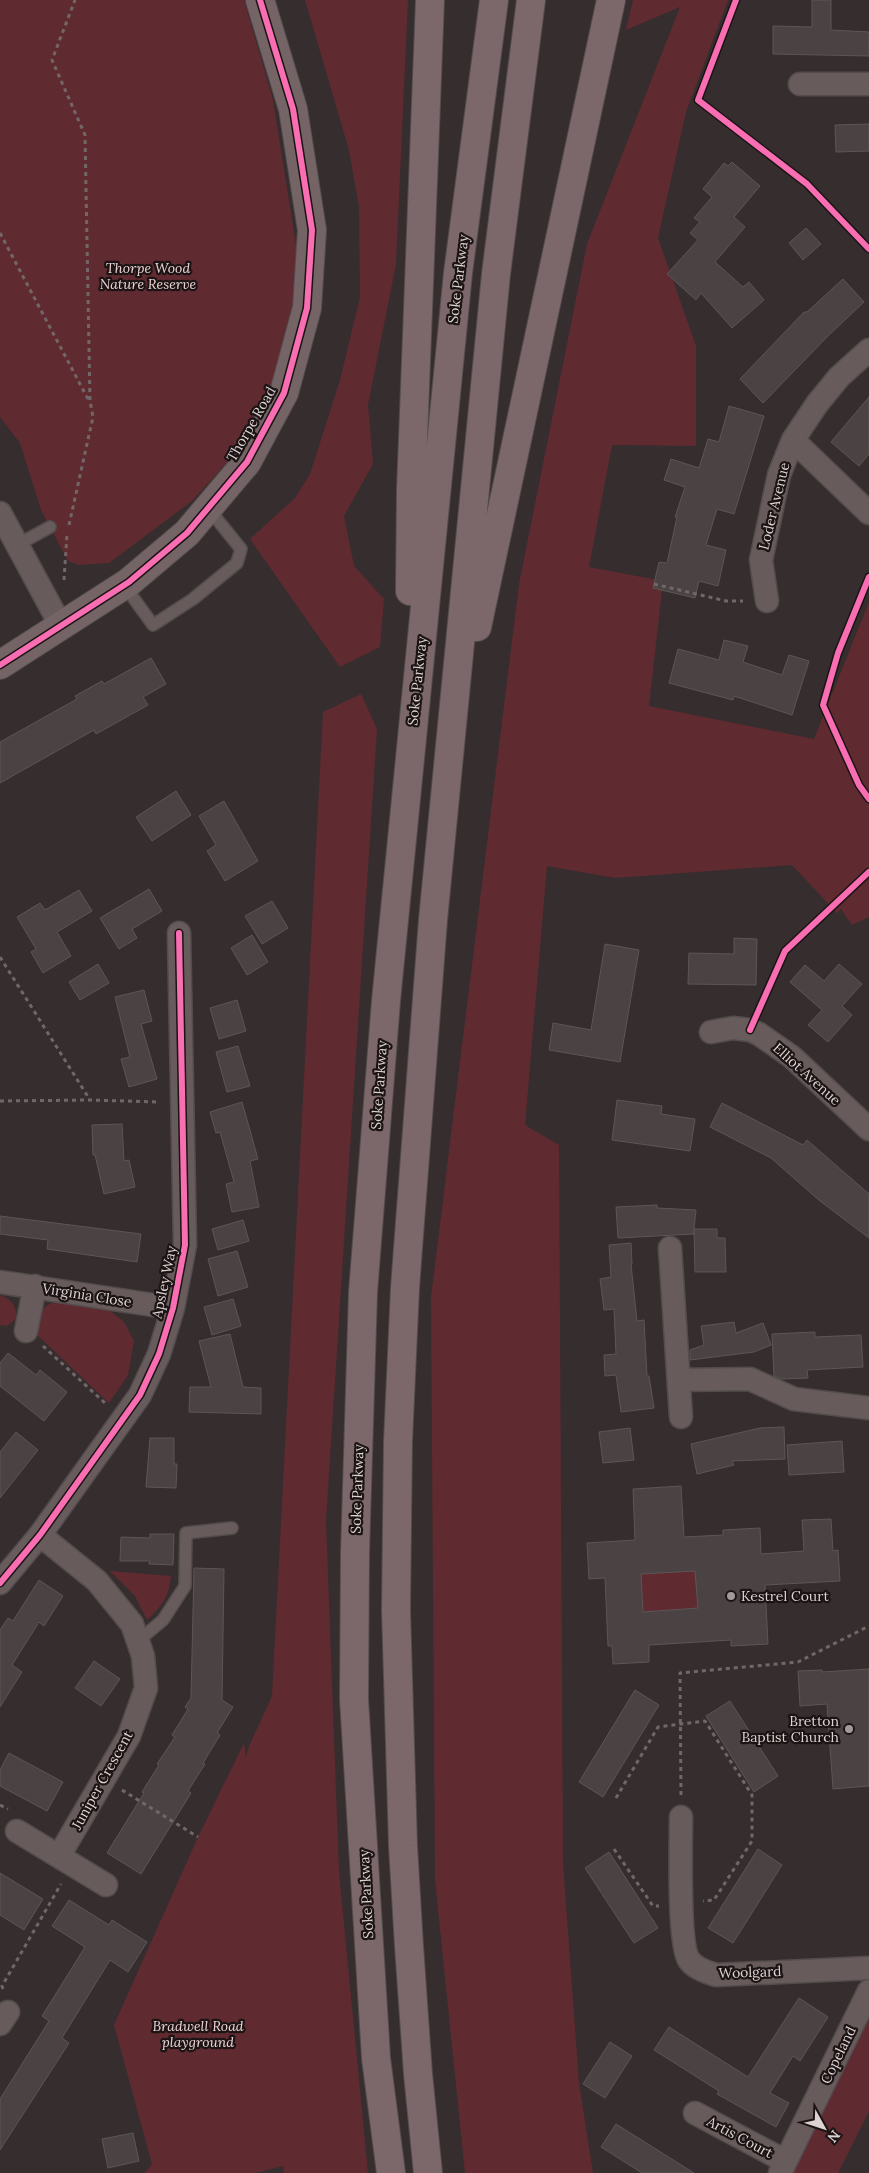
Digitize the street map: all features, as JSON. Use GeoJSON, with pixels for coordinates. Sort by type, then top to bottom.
{"type":"FeatureCollection","features":[{"type":"Feature","properties":{"kind":"highway"},"geometry":{"type":"LineString","coordinates":[[410,755],[411,490],[430,0]]}},
{"type":"Feature","properties":{"kind":"highway","name":"Soke Parkway"},"geometry":{"type":"LineString","coordinates":[[391,2173],[376,2058],[354,1699],[355,1553],[364,1292],[386,1001],[458,273],[494,0]]}},
{"type":"Feature","properties":{"kind":"highway"},"geometry":{"type":"LineString","coordinates":[[428,2173],[417,2064],[403,1846],[396,1610],[398,1440],[405,1288],[433,920],[496,274],[531,0]]}},
{"type":"Feature","properties":{"kind":"highway"},"geometry":{"type":"LineString","coordinates":[[450,753],[611,0]]}},
{"type":"Feature","properties":{"kind":"street","name":"Thorpe Road"},"geometry":{"type":"LineString","coordinates":[[0,665],[124,585],[187,533],[247,462],[284,393],[307,308],[312,230],[293,109],[260,0]]}},
{"type":"Feature","properties":{"kind":"street"},"geometry":{"type":"LineString","coordinates":[[800,84],[869,84]]}},
{"type":"Feature","properties":{"kind":"street","name":"Loder Avenue"},"geometry":{"type":"LineString","coordinates":[[767,601],[761,560],[779,475],[793,440],[817,404],[839,377],[869,350]]}},
{"type":"Feature","properties":{"kind":"street"},"geometry":{"type":"LineString","coordinates":[[793,440],[869,513]]}},
{"type":"Feature","properties":{"kind":"street"},"geometry":{"type":"LineString","coordinates":[[0,513],[61,626]]}},
{"type":"Feature","properties":{"kind":"street","name":"Apsley Way"},"geometry":{"type":"LineString","coordinates":[[0,1583],[40,1535],[124,1420],[140,1395],[159,1354],[173,1308],[185,1245],[179,934]]}},
{"type":"Feature","properties":{"kind":"street","name":"Elliot Avenue"},"geometry":{"type":"LineString","coordinates":[[711,1032],[733,1028],[750,1030],[759,1034],[792,1057],[869,1129]]}},
{"type":"Feature","properties":{"kind":"street"},"geometry":{"type":"LineString","coordinates":[[670,1248],[681,1417]]}},
{"type":"Feature","properties":{"kind":"street","name":"Virginia Close"},"geometry":{"type":"LineString","coordinates":[[0,1282],[173,1308]]}},
{"type":"Feature","properties":{"kind":"street"},"geometry":{"type":"LineString","coordinates":[[26,1331],[35,1286]]}},
{"type":"Feature","properties":{"kind":"street"},"geometry":{"type":"LineString","coordinates":[[679,1380],[750,1379],[794,1399],[869,1408]]}},
{"type":"Feature","properties":{"kind":"street","name":"Juniper Crescent"},"geometry":{"type":"LineString","coordinates":[[40,1535],[97,1581],[132,1624],[143,1656],[146,1688],[129,1736],[105,1779],[66,1860]]}},
{"type":"Feature","properties":{"kind":"street","name":"Woolgard"},"geometry":{"type":"LineString","coordinates":[[681,1817],[682,1938],[688,1959],[699,1970],[716,1974],[869,1968]]}},
{"type":"Feature","properties":{"kind":"street"},"geometry":{"type":"LineString","coordinates":[[17,1831],[106,1885]]}},
{"type":"Feature","properties":{"kind":"street","name":"Copeland"},"geometry":{"type":"LineString","coordinates":[[782,2167],[869,1992]]}},
{"type":"Feature","properties":{"kind":"street","name":"Artis Court"},"geometry":{"type":"LineString","coordinates":[[695,2113],[782,2167]]}},
{"type":"Feature","properties":{"kind":"lane"},"geometry":{"type":"LineString","coordinates":[[124,585],[154,625],[193,599],[237,563],[241,549],[208,508]]}},
{"type":"Feature","properties":{"kind":"lane"},"geometry":{"type":"LineString","coordinates":[[17,545],[50,526]]}},
{"type":"Feature","properties":{"kind":"lane"},"geometry":{"type":"LineString","coordinates":[[138,1641],[163,1620],[185,1586],[186,1533],[232,1528]]}},
{"type":"Feature","properties":{"kind":"path"},"geometry":{"type":"LineString","coordinates":[[61,626],[67,535],[93,418],[90,401],[85,135],[52,60],[75,0]]}},
{"type":"Feature","properties":{"kind":"path"},"geometry":{"type":"LineString","coordinates":[[0,234],[90,401]]}},
{"type":"Feature","properties":{"kind":"path"},"geometry":{"type":"LineString","coordinates":[[654,584],[726,601],[767,601]]}},
{"type":"Feature","properties":{"kind":"path"},"geometry":{"type":"LineString","coordinates":[[0,957],[90,1100]]}},
{"type":"Feature","properties":{"kind":"path"},"geometry":{"type":"LineString","coordinates":[[0,1100],[182,1103]]}},
{"type":"Feature","properties":{"kind":"path"},"geometry":{"type":"LineString","coordinates":[[26,1331],[124,1420]]}},
{"type":"Feature","properties":{"kind":"path"},"geometry":{"type":"LineString","coordinates":[[681,1817],[680,1674],[798,1662],[869,1626]]}},
{"type":"Feature","properties":{"kind":"path"},"geometry":{"type":"LineString","coordinates":[[614,1848],[653,1906],[714,1900],[752,1841],[752,1795],[705,1721],[658,1727],[616,1798]]}},
{"type":"Feature","properties":{"kind":"path"},"geometry":{"type":"LineString","coordinates":[[105,1779],[198,1838]]}},
{"type":"Feature","properties":{"kind":"path"},"geometry":{"type":"LineString","coordinates":[[4,2018],[2,1986],[38,1922],[66,1860]]}},
{"type":"Feature","properties":{"kind":"green space","name":"Thorpe Wood Nature Reserve"},"geometry":{"type":"Polygon","coordinates":[[[0,0],[244,0],[273,100],[297,251],[295,301],[283,359],[256,414],[231,458],[192,501],[109,563],[79,565],[68,561],[41,510],[20,443],[0,417],[0,0]]]}},
{"type":"Feature","properties":{"kind":"green space"},"geometry":{"type":"Polygon","coordinates":[[[305,0],[408,0],[396,264],[368,405],[373,464],[344,516],[354,566],[384,599],[380,647],[340,667],[250,539],[295,498],[310,474],[340,380],[360,297],[359,207],[349,150],[305,0]]]}},
{"type":"Feature","properties":{"kind":"green space"},"geometry":{"type":"Polygon","coordinates":[[[633,0],[728,0],[686,112],[658,238],[696,346],[696,446],[612,445],[589,567],[663,581],[649,706],[814,739],[869,602],[869,917],[852,925],[841,909],[837,913],[792,865],[615,878],[547,866],[525,1125],[559,1145],[563,1863],[579,2083],[593,2173],[465,2173],[435,1880],[431,1297],[519,584],[587,244],[680,7],[626,30],[633,0]]]}},
{"type":"Feature","properties":{"kind":"green space","name":"Bradwell Road playground"},"geometry":{"type":"Polygon","coordinates":[[[361,694],[377,729],[326,1521],[339,1872],[368,2173],[284,2173],[283,2166],[255,2173],[145,2173],[152,2164],[114,2025],[198,1837],[244,1743],[246,1758],[249,1746],[272,1696],[323,712],[361,694]]]}},
{"type":"Feature","properties":{"kind":"green space"},"geometry":{"type":"Polygon","coordinates":[[[0,1295],[11,1301],[16,1310],[16,1319],[7,1326],[0,1325],[0,1295]]]}},
{"type":"Feature","properties":{"kind":"green space"},"geometry":{"type":"Polygon","coordinates":[[[60,1299],[109,1310],[124,1322],[134,1341],[128,1375],[109,1403],[34,1332],[41,1311],[60,1299]]]}},
{"type":"Feature","properties":{"kind":"green space"},"geometry":{"type":"Polygon","coordinates":[[[110,1571],[171,1576],[161,1605],[147,1620],[135,1596],[110,1571]]]}},
{"type":"Feature","properties":{"kind":"green space"},"geometry":{"type":"Polygon","coordinates":[[[695,1571],[698,1608],[643,1612],[641,1574],[695,1571]]]}},
{"type":"Feature","properties":{"kind":"green space"},"geometry":{"type":"Polygon","coordinates":[[[869,2017],[869,2111],[838,2173],[791,2173],[869,2017]]]}},
{"type":"Feature","properties":{"kind":"building"},"geometry":{"type":"Polygon","coordinates":[[[812,0],[831,0],[831,30],[869,32],[869,56],[773,54],[773,26],[812,27],[812,0]]]}},
{"type":"Feature","properties":{"kind":"building"},"geometry":{"type":"Polygon","coordinates":[[[869,124],[869,151],[836,152],[835,125],[869,124]]]}},
{"type":"Feature","properties":{"kind":"building"},"geometry":{"type":"Polygon","coordinates":[[[732,162],[760,186],[734,217],[745,227],[715,262],[743,287],[749,282],[764,300],[732,328],[701,293],[696,300],[667,274],[698,240],[690,233],[700,222],[694,218],[712,197],[703,189],[724,163],[728,166],[732,162]]]}},
{"type":"Feature","properties":{"kind":"building"},"geometry":{"type":"Polygon","coordinates":[[[806,228],[821,244],[803,260],[789,243],[806,228]]]}},
{"type":"Feature","properties":{"kind":"building"},"geometry":{"type":"Polygon","coordinates":[[[843,279],[864,302],[763,403],[740,379],[804,312],[807,312],[843,279]]]}},
{"type":"Feature","properties":{"kind":"building"},"geometry":{"type":"Polygon","coordinates":[[[869,397],[869,454],[859,466],[831,442],[869,397]]]}},
{"type":"Feature","properties":{"kind":"building"},"geometry":{"type":"Polygon","coordinates":[[[729,406],[764,416],[734,514],[717,509],[706,545],[726,550],[718,586],[699,581],[695,598],[653,588],[659,562],[667,563],[677,517],[675,517],[685,487],[664,480],[671,459],[699,468],[708,439],[719,442],[729,406]]]}},
{"type":"Feature","properties":{"kind":"building"},"geometry":{"type":"Polygon","coordinates":[[[724,640],[748,646],[743,662],[782,675],[789,655],[809,661],[792,715],[734,696],[733,700],[669,683],[678,649],[719,660],[724,640]]]}},
{"type":"Feature","properties":{"kind":"building"},"geometry":{"type":"Polygon","coordinates":[[[151,658],[166,684],[143,697],[148,705],[96,734],[94,730],[0,783],[0,742],[77,699],[75,696],[102,681],[104,684],[151,658]]]}},
{"type":"Feature","properties":{"kind":"building"},"geometry":{"type":"Polygon","coordinates":[[[176,791],[191,815],[152,841],[136,817],[176,791]]]}},
{"type":"Feature","properties":{"kind":"building"},"geometry":{"type":"Polygon","coordinates":[[[224,801],[258,861],[225,881],[207,851],[216,845],[199,816],[224,801]]]}},
{"type":"Feature","properties":{"kind":"building"},"geometry":{"type":"Polygon","coordinates":[[[149,889],[162,911],[132,929],[137,938],[119,949],[100,918],[149,889]]]}},
{"type":"Feature","properties":{"kind":"building"},"geometry":{"type":"Polygon","coordinates":[[[79,890],[92,911],[57,932],[71,956],[43,973],[31,952],[36,949],[17,917],[40,903],[45,910],[79,890]]]}},
{"type":"Feature","properties":{"kind":"building"},"geometry":{"type":"Polygon","coordinates":[[[272,901],[288,928],[262,944],[245,916],[272,901]]]}},
{"type":"Feature","properties":{"kind":"building"},"geometry":{"type":"Polygon","coordinates":[[[252,935],[268,962],[247,975],[231,948],[252,935]]]}},
{"type":"Feature","properties":{"kind":"building"},"geometry":{"type":"Polygon","coordinates":[[[734,938],[757,939],[756,985],[688,984],[689,953],[734,954],[734,938]]]}},
{"type":"Feature","properties":{"kind":"building"},"geometry":{"type":"Polygon","coordinates":[[[605,944],[639,950],[620,1062],[549,1050],[553,1023],[591,1030],[605,944]]]}},
{"type":"Feature","properties":{"kind":"building"},"geometry":{"type":"Polygon","coordinates":[[[98,964],[109,983],[80,1000],[69,982],[98,964]]]}},
{"type":"Feature","properties":{"kind":"building"},"geometry":{"type":"Polygon","coordinates":[[[839,964],[862,984],[842,1006],[852,1015],[828,1042],[808,1025],[822,1010],[790,982],[805,965],[824,981],[839,964]]]}},
{"type":"Feature","properties":{"kind":"building"},"geometry":{"type":"Polygon","coordinates":[[[144,990],[152,1021],[141,1024],[157,1079],[129,1087],[121,1059],[130,1057],[115,997],[144,990]]]}},
{"type":"Feature","properties":{"kind":"building"},"geometry":{"type":"Polygon","coordinates":[[[237,1000],[246,1031],[219,1039],[210,1008],[237,1000]]]}},
{"type":"Feature","properties":{"kind":"building"},"geometry":{"type":"Polygon","coordinates":[[[238,1046],[250,1086],[227,1092],[216,1052],[238,1046]]]}},
{"type":"Feature","properties":{"kind":"building"},"geometry":{"type":"Polygon","coordinates":[[[617,1100],[662,1106],[661,1114],[695,1119],[690,1151],[612,1140],[617,1100]]]}},
{"type":"Feature","properties":{"kind":"building"},"geometry":{"type":"Polygon","coordinates":[[[242,1102],[258,1159],[250,1161],[259,1207],[232,1212],[226,1184],[234,1182],[220,1132],[216,1133],[210,1112],[242,1102]]]}},
{"type":"Feature","properties":{"kind":"building"},"geometry":{"type":"Polygon","coordinates":[[[722,1103],[803,1145],[807,1140],[869,1194],[869,1238],[820,1201],[771,1158],[710,1127],[722,1103]]]}},
{"type":"Feature","properties":{"kind":"building"},"geometry":{"type":"Polygon","coordinates":[[[122,1124],[124,1161],[129,1160],[135,1187],[104,1194],[95,1155],[93,1155],[92,1125],[122,1124]]]}},
{"type":"Feature","properties":{"kind":"building"},"geometry":{"type":"Polygon","coordinates":[[[657,1205],[657,1208],[696,1210],[694,1234],[618,1238],[616,1207],[657,1205]]]}},
{"type":"Feature","properties":{"kind":"building"},"geometry":{"type":"Polygon","coordinates":[[[0,1216],[141,1234],[137,1262],[47,1249],[48,1240],[0,1234],[0,1216]]]}},
{"type":"Feature","properties":{"kind":"building"},"geometry":{"type":"Polygon","coordinates":[[[243,1220],[249,1241],[218,1250],[212,1229],[243,1220]]]}},
{"type":"Feature","properties":{"kind":"building"},"geometry":{"type":"Polygon","coordinates":[[[694,1229],[717,1229],[717,1238],[725,1238],[726,1272],[695,1272],[694,1229]]]}},
{"type":"Feature","properties":{"kind":"building"},"geometry":{"type":"Polygon","coordinates":[[[631,1243],[631,1264],[637,1321],[644,1320],[647,1376],[649,1376],[654,1408],[621,1412],[616,1375],[605,1376],[604,1355],[616,1354],[614,1309],[604,1310],[600,1279],[611,1277],[609,1245],[631,1243]]]}},
{"type":"Feature","properties":{"kind":"building"},"geometry":{"type":"Polygon","coordinates":[[[237,1251],[248,1287],[218,1296],[208,1259],[237,1251]]]}},
{"type":"Feature","properties":{"kind":"building"},"geometry":{"type":"Polygon","coordinates":[[[233,1299],[241,1326],[212,1335],[204,1307],[233,1299]]]}},
{"type":"Feature","properties":{"kind":"building"},"geometry":{"type":"Polygon","coordinates":[[[734,1322],[736,1333],[763,1323],[771,1345],[754,1352],[690,1360],[690,1350],[704,1345],[701,1326],[734,1322]]]}},
{"type":"Feature","properties":{"kind":"building"},"geometry":{"type":"Polygon","coordinates":[[[815,1332],[815,1337],[861,1335],[863,1367],[807,1370],[808,1378],[782,1379],[774,1376],[772,1334],[815,1332]]]}},
{"type":"Feature","properties":{"kind":"building"},"geometry":{"type":"Polygon","coordinates":[[[230,1334],[243,1387],[261,1388],[261,1414],[189,1412],[190,1387],[211,1387],[199,1341],[230,1334]]]}},
{"type":"Feature","properties":{"kind":"building"},"geometry":{"type":"Polygon","coordinates":[[[8,1353],[36,1375],[40,1370],[67,1392],[44,1421],[0,1386],[0,1363],[8,1353]]]}},
{"type":"Feature","properties":{"kind":"building"},"geometry":{"type":"Polygon","coordinates":[[[784,1427],[785,1459],[732,1461],[734,1465],[697,1474],[691,1444],[760,1428],[784,1427]]]}},
{"type":"Feature","properties":{"kind":"building"},"geometry":{"type":"Polygon","coordinates":[[[630,1428],[634,1460],[603,1463],[599,1432],[630,1428]]]}},
{"type":"Feature","properties":{"kind":"building"},"geometry":{"type":"Polygon","coordinates":[[[16,1432],[38,1450],[0,1498],[0,1452],[16,1432]]]}},
{"type":"Feature","properties":{"kind":"building"},"geometry":{"type":"Polygon","coordinates":[[[150,1438],[174,1438],[174,1464],[177,1464],[176,1488],[146,1487],[150,1438]]]}},
{"type":"Feature","properties":{"kind":"building"},"geometry":{"type":"Polygon","coordinates":[[[842,1441],[844,1472],[789,1475],[787,1445],[842,1441]]]}},
{"type":"Feature","properties":{"kind":"building","name":"Kestrel Court"},"geometry":{"type":"Polygon","coordinates":[[[681,1486],[684,1537],[723,1535],[723,1530],[760,1528],[761,1554],[804,1551],[802,1520],[831,1519],[833,1551],[838,1550],[840,1581],[765,1585],[768,1644],[731,1646],[731,1640],[649,1645],[649,1662],[613,1664],[612,1646],[608,1646],[605,1578],[589,1579],[587,1543],[635,1540],[633,1489],[681,1486]],[[695,1571],[641,1574],[643,1612],[698,1608],[695,1571]]]}},
{"type":"Feature","properties":{"kind":"building"},"geometry":{"type":"Polygon","coordinates":[[[150,1534],[174,1534],[173,1565],[149,1564],[150,1561],[120,1561],[121,1537],[150,1538],[150,1534]]]}},
{"type":"Feature","properties":{"kind":"building"},"geometry":{"type":"Polygon","coordinates":[[[194,1568],[224,1569],[222,1700],[233,1707],[217,1733],[220,1735],[203,1763],[205,1764],[188,1791],[191,1793],[141,1874],[107,1853],[144,1793],[142,1792],[159,1765],[157,1764],[175,1737],[172,1735],[188,1709],[185,1707],[191,1698],[194,1568]]]}},
{"type":"Feature","properties":{"kind":"building"},"geometry":{"type":"Polygon","coordinates":[[[39,1580],[63,1596],[44,1626],[39,1622],[12,1665],[22,1672],[0,1707],[0,1630],[8,1618],[13,1621],[39,1580]]]}},
{"type":"Feature","properties":{"kind":"building"},"geometry":{"type":"Polygon","coordinates":[[[94,1661],[120,1679],[101,1706],[75,1688],[94,1661]]]}},
{"type":"Feature","properties":{"kind":"building","name":"Bretton Baptist Church"},"geometry":{"type":"Polygon","coordinates":[[[869,1669],[869,1786],[833,1789],[827,1704],[800,1706],[798,1671],[822,1670],[822,1672],[869,1669]]]}},
{"type":"Feature","properties":{"kind":"building"},"geometry":{"type":"Polygon","coordinates":[[[635,1690],[659,1705],[603,1797],[579,1782],[635,1690]]]}},
{"type":"Feature","properties":{"kind":"building"},"geometry":{"type":"Polygon","coordinates":[[[730,1701],[778,1776],[754,1792],[706,1716],[730,1701]]]}},
{"type":"Feature","properties":{"kind":"building"},"geometry":{"type":"Polygon","coordinates":[[[9,1753],[63,1782],[47,1811],[0,1786],[0,1770],[9,1753]]]}},
{"type":"Feature","properties":{"kind":"building"},"geometry":{"type":"Polygon","coordinates":[[[758,1849],[782,1865],[733,1943],[708,1928],[758,1849]]]}},
{"type":"Feature","properties":{"kind":"building"},"geometry":{"type":"Polygon","coordinates":[[[609,1852],[658,1928],[634,1943],[585,1868],[609,1852]]]}},
{"type":"Feature","properties":{"kind":"building"},"geometry":{"type":"Polygon","coordinates":[[[0,1873],[43,1899],[24,1930],[0,1915],[0,1873]]]}},
{"type":"Feature","properties":{"kind":"building"},"geometry":{"type":"Polygon","coordinates":[[[69,1900],[109,1925],[112,1920],[147,1942],[128,1972],[110,1960],[62,2038],[69,2043],[0,2150],[0,2099],[49,2021],[42,2016],[85,1947],[52,1926],[69,1900]]]}},
{"type":"Feature","properties":{"kind":"building"},"geometry":{"type":"Polygon","coordinates":[[[799,1998],[828,2017],[800,2061],[793,2056],[770,2093],[789,2103],[776,2127],[717,2094],[719,2091],[654,2050],[669,2027],[748,2077],[799,1998]]]}},
{"type":"Feature","properties":{"kind":"building"},"geometry":{"type":"Polygon","coordinates":[[[610,2042],[632,2056],[605,2098],[583,2084],[610,2042]]]}},
{"type":"Feature","properties":{"kind":"building"},"geometry":{"type":"Polygon","coordinates":[[[616,2124],[694,2173],[642,2173],[601,2147],[616,2124]]]}},
{"type":"Feature","properties":{"kind":"building"},"geometry":{"type":"Polygon","coordinates":[[[133,2133],[139,2161],[108,2168],[102,2139],[133,2133]]]}},
{"type":"Feature","properties":{"kind":"cycle path"},"geometry":{"type":"LineString","coordinates":[[0,665],[129,582],[187,533],[247,462],[284,393],[307,308],[312,230],[293,109],[260,0]]}},
{"type":"Feature","properties":{"kind":"cycle path"},"geometry":{"type":"LineString","coordinates":[[736,0],[698,100],[807,184],[869,249]]}},
{"type":"Feature","properties":{"kind":"cycle path"},"geometry":{"type":"LineString","coordinates":[[869,577],[838,653],[823,705],[859,785],[869,799]]}},
{"type":"Feature","properties":{"kind":"cycle path"},"geometry":{"type":"LineString","coordinates":[[750,1030],[785,951],[869,872]]}},
{"type":"Feature","properties":{"kind":"cycle path"},"geometry":{"type":"LineString","coordinates":[[0,1583],[40,1535],[140,1395],[159,1354],[173,1308],[185,1245],[179,933]]}},
{"type":"Feature","properties":{"kind":"place","name":"Kestrel Court"},"geometry":{"type":"Point","coordinates":[731,1596]}},
{"type":"Feature","properties":{"kind":"place","name":"Bretton Baptist Church"},"geometry":{"type":"Point","coordinates":[849,1729]}}]}
